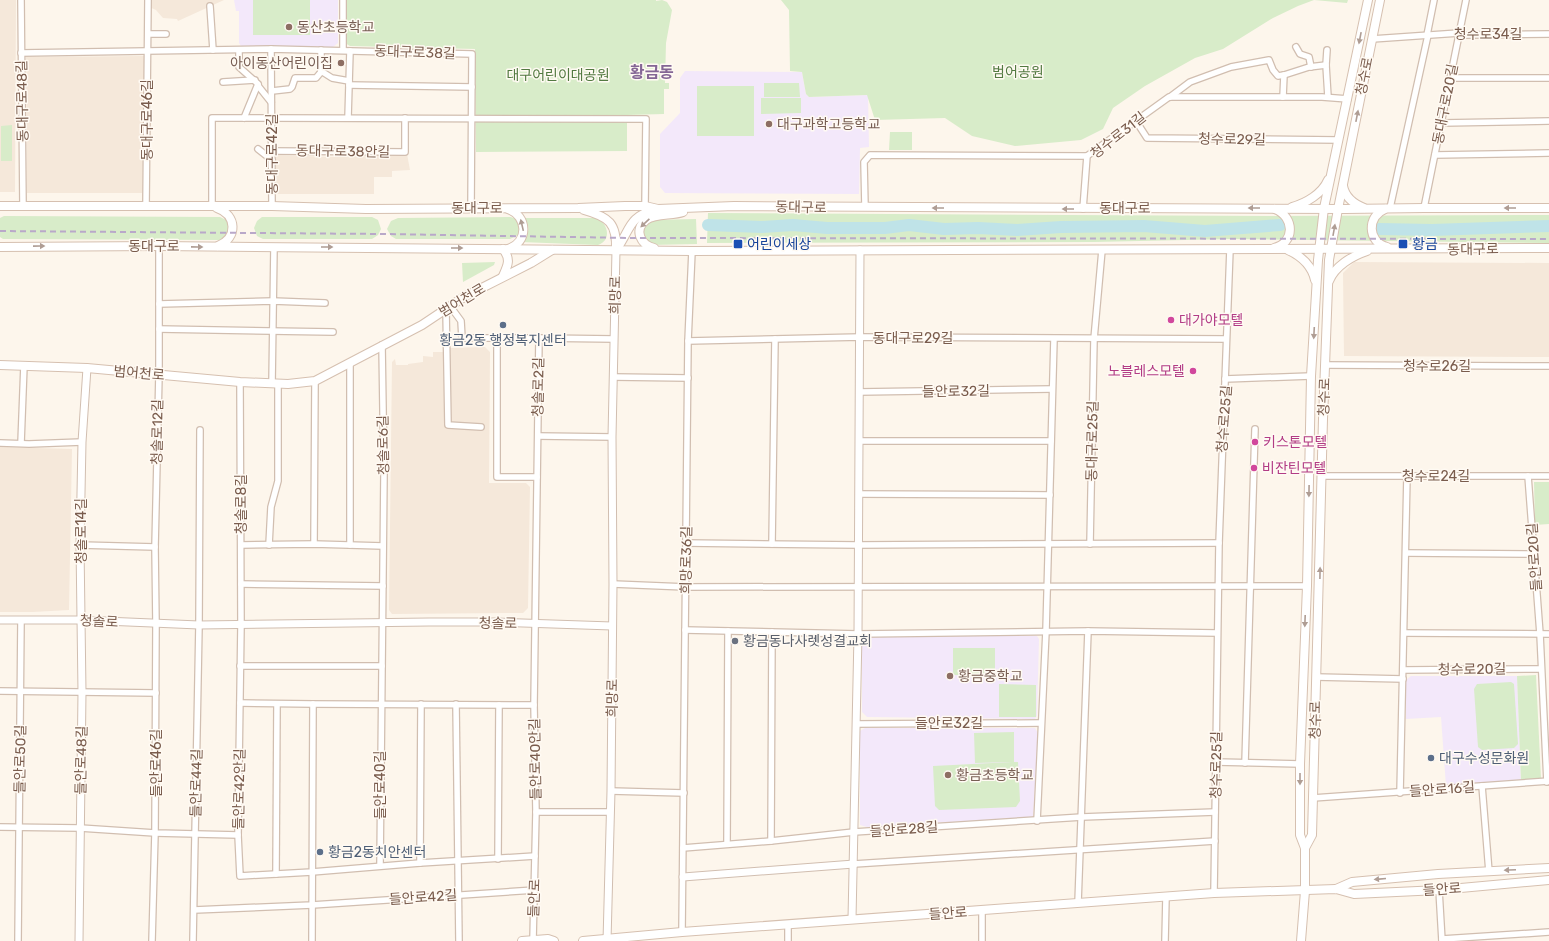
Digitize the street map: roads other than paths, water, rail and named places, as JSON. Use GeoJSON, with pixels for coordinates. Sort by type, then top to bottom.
{"type":"FeatureCollection","features":[{"type":"Feature","properties":{"kind":"main road","name":"청수로"},"geometry":{"type":"LineString","coordinates":[[1301,941],[1305,891],[1305,848],[1300,835],[1300,764],[1307,586],[1311,376],[1316,285],[1324,208],[1368,0]]}},
{"type":"Feature","properties":{"kind":"main road","name":"청수로"},"geometry":{"type":"LineString","coordinates":[[1305,848],[1312,836],[1325,365],[1331,248],[1380,0]]}},
{"type":"Feature","properties":{"kind":"main road"},"geometry":{"type":"LineString","coordinates":[[1289,208],[1302,203],[1326,186],[1332,172]]}},
{"type":"Feature","properties":{"kind":"main road"},"geometry":{"type":"LineString","coordinates":[[1343,186],[1344,190],[1352,201],[1367,209]]}},
{"type":"Feature","properties":{"kind":"main road","name":"동대구로"},"geometry":{"type":"LineString","coordinates":[[0,206],[272,206],[366,209],[578,208],[645,206],[657,209],[865,207],[1084,209],[1549,208]]}},
{"type":"Feature","properties":{"kind":"main road"},"geometry":{"type":"LineString","coordinates":[[0,211],[21,206]]}},
{"type":"Feature","properties":{"kind":"main road"},"geometry":{"type":"LineString","coordinates":[[212,206],[227,214],[233,227],[227,241],[213,247]]}},
{"type":"Feature","properties":{"kind":"main road"},"geometry":{"type":"LineString","coordinates":[[498,208],[509,209],[514,212],[522,219],[524,230],[521,240],[517,244],[505,249],[509,260],[503,276]]}},
{"type":"Feature","properties":{"kind":"main road"},"geometry":{"type":"LineString","coordinates":[[578,208],[603,216],[608,220],[614,228],[616,250]]}},
{"type":"Feature","properties":{"kind":"main road"},"geometry":{"type":"LineString","coordinates":[[668,251],[649,247],[645,244],[640,236],[642,224],[645,220],[651,218],[680,213],[695,208]]}},
{"type":"Feature","properties":{"kind":"main road"},"geometry":{"type":"LineString","coordinates":[[1267,248],[1278,247],[1283,244],[1289,235],[1290,230],[1288,219],[1284,214],[1280,211],[1269,208]]}},
{"type":"Feature","properties":{"kind":"main road"},"geometry":{"type":"LineString","coordinates":[[1390,208],[1378,213],[1371,225],[1374,238],[1379,244],[1391,248]]}},
{"type":"Feature","properties":{"kind":"main road"},"geometry":{"type":"LineString","coordinates":[[616,250],[622,243],[631,224],[642,214],[657,209]]}},
{"type":"Feature","properties":{"kind":"main road","name":"동대구로"},"geometry":{"type":"LineString","coordinates":[[0,246],[668,251],[1267,248],[1287,250],[1391,248],[1409,250],[1549,248]]}},
{"type":"Feature","properties":{"kind":"main road","name":"범어천로"},"geometry":{"type":"LineString","coordinates":[[0,365],[87,368],[275,384],[315,381],[422,325],[503,276],[553,249]]}},
{"type":"Feature","properties":{"kind":"main road"},"geometry":{"type":"LineString","coordinates":[[1329,282],[1331,277],[1349,259],[1375,249]]}},
{"type":"Feature","properties":{"kind":"main road"},"geometry":{"type":"LineString","coordinates":[[1287,250],[1302,259],[1310,268],[1314,274],[1316,285]]}},
{"type":"Feature","properties":{"kind":"main road","name":"들안로"},"geometry":{"type":"LineString","coordinates":[[1336,889],[1352,882],[1549,868]]}},
{"type":"Feature","properties":{"kind":"main road","name":"들안로"},"geometry":{"type":"LineString","coordinates":[[583,941],[852,919],[1214,893],[1336,889],[1354,894],[1439,890],[1549,880]]}},
{"type":"Feature","properties":{"kind":"main road"},"geometry":{"type":"LineString","coordinates":[[522,941],[548,939],[554,941]]}},
{"type":"Feature","properties":{"kind":"street"},"geometry":{"type":"LineString","coordinates":[[21,0],[21,53]]}},
{"type":"Feature","properties":{"kind":"street","name":"동대구로46길"},"geometry":{"type":"LineString","coordinates":[[146,206],[149,51],[148,0]]}},
{"type":"Feature","properties":{"kind":"street"},"geometry":{"type":"LineString","coordinates":[[342,0],[343,50]]}},
{"type":"Feature","properties":{"kind":"street"},"geometry":{"type":"LineString","coordinates":[[1390,208],[1428,35],[1434,0]]}},
{"type":"Feature","properties":{"kind":"street","name":"동대구로20길"},"geometry":{"type":"LineString","coordinates":[[1424,208],[1466,0]]}},
{"type":"Feature","properties":{"kind":"street"},"geometry":{"type":"LineString","coordinates":[[210,6],[213,50]]}},
{"type":"Feature","properties":{"kind":"street","name":"청수로34길"},"geometry":{"type":"LineString","coordinates":[[1372,39],[1459,33],[1466,35],[1549,34]]}},
{"type":"Feature","properties":{"kind":"street"},"geometry":{"type":"LineString","coordinates":[[148,34],[166,34]]}},
{"type":"Feature","properties":{"kind":"street"},"geometry":{"type":"LineString","coordinates":[[1296,47],[1300,54],[1309,57],[1311,67]]}},
{"type":"Feature","properties":{"kind":"street","name":"동대구로38길"},"geometry":{"type":"LineString","coordinates":[[149,51],[271,49],[472,54],[471,208]]}},
{"type":"Feature","properties":{"kind":"street","name":"동대구로42길"},"geometry":{"type":"LineString","coordinates":[[271,49],[272,206]]}},
{"type":"Feature","properties":{"kind":"street","name":"동대구로42길"},"geometry":{"type":"LineString","coordinates":[[239,50],[239,67],[256,82],[272,102]]}},
{"type":"Feature","properties":{"kind":"street"},"geometry":{"type":"LineString","coordinates":[[272,91],[290,89],[295,78],[316,78],[321,71],[322,50]]}},
{"type":"Feature","properties":{"kind":"street"},"geometry":{"type":"LineString","coordinates":[[348,118],[350,50]]}},
{"type":"Feature","properties":{"kind":"street"},"geometry":{"type":"LineString","coordinates":[[1327,50],[1326,65],[1328,97]]}},
{"type":"Feature","properties":{"kind":"street","name":"동대구로48길"},"geometry":{"type":"LineString","coordinates":[[21,206],[21,53],[149,51]]}},
{"type":"Feature","properties":{"kind":"street","name":"청수로31길"},"geometry":{"type":"LineString","coordinates":[[1084,209],[1087,156],[1190,82],[1231,67],[1269,60],[1273,70],[1278,76],[1284,75]]}},
{"type":"Feature","properties":{"kind":"street"},"geometry":{"type":"LineString","coordinates":[[1283,97],[1284,75],[1311,67],[1326,65]]}},
{"type":"Feature","properties":{"kind":"street"},"geometry":{"type":"LineString","coordinates":[[321,71],[332,78],[349,83],[472,87]]}},
{"type":"Feature","properties":{"kind":"street"},"geometry":{"type":"LineString","coordinates":[[1450,78],[1549,78]]}},
{"type":"Feature","properties":{"kind":"street"},"geometry":{"type":"LineString","coordinates":[[223,82],[256,82],[244,118]]}},
{"type":"Feature","properties":{"kind":"street"},"geometry":{"type":"LineString","coordinates":[[1169,97],[1328,97],[1348,99]]}},
{"type":"Feature","properties":{"kind":"street"},"geometry":{"type":"LineString","coordinates":[[212,206],[212,118],[646,119],[645,206]]}},
{"type":"Feature","properties":{"kind":"street","name":"동대구로38안길"},"geometry":{"type":"LineString","coordinates":[[272,150],[405,152],[405,118]]}},
{"type":"Feature","properties":{"kind":"street","name":"청수로29길"},"geometry":{"type":"LineString","coordinates":[[1136,121],[1147,138],[1338,140]]}},
{"type":"Feature","properties":{"kind":"street"},"geometry":{"type":"LineString","coordinates":[[1442,123],[1549,121]]}},
{"type":"Feature","properties":{"kind":"street"},"geometry":{"type":"LineString","coordinates":[[258,150],[272,160]]}},
{"type":"Feature","properties":{"kind":"street"},"geometry":{"type":"LineString","coordinates":[[1435,155],[1549,154]]}},
{"type":"Feature","properties":{"kind":"street"},"geometry":{"type":"LineString","coordinates":[[865,207],[864,162],[870,155],[1087,156]]}},
{"type":"Feature","properties":{"kind":"street","name":"청솔로12길"},"geometry":{"type":"LineString","coordinates":[[156,624],[154,547],[159,374],[159,246]]}},
{"type":"Feature","properties":{"kind":"street"},"geometry":{"type":"LineString","coordinates":[[269,545],[271,507],[278,481],[273,330],[274,247]]}},
{"type":"Feature","properties":{"kind":"street"},"geometry":{"type":"LineString","coordinates":[[1225,379],[1230,249]]}},
{"type":"Feature","properties":{"kind":"street","name":"희망로"},"geometry":{"type":"LineString","coordinates":[[607,940],[611,791],[613,584],[612,437],[616,250]]}},
{"type":"Feature","properties":{"kind":"street","name":"동대구로29길"},"geometry":{"type":"LineString","coordinates":[[860,250],[860,338],[1094,339]]}},
{"type":"Feature","properties":{"kind":"street","name":"동대구로25길"},"geometry":{"type":"LineString","coordinates":[[1090,544],[1094,339],[1102,250]]}},
{"type":"Feature","properties":{"kind":"street"},"geometry":{"type":"LineString","coordinates":[[692,251],[688,341],[860,338],[858,634],[852,919]]}},
{"type":"Feature","properties":{"kind":"street"},"geometry":{"type":"LineString","coordinates":[[159,304],[273,300],[325,303]]}},
{"type":"Feature","properties":{"kind":"street"},"geometry":{"type":"LineString","coordinates":[[448,308],[448,425],[481,426]]}},
{"type":"Feature","properties":{"kind":"street","name":"청솔로2길"},"geometry":{"type":"LineString","coordinates":[[448,308],[461,321],[462,338],[539,338],[535,624]]}},
{"type":"Feature","properties":{"kind":"street"},"geometry":{"type":"LineString","coordinates":[[159,329],[333,332]]}},
{"type":"Feature","properties":{"kind":"street"},"geometry":{"type":"LineString","coordinates":[[497,338],[497,477],[537,477]]}},
{"type":"Feature","properties":{"kind":"street"},"geometry":{"type":"LineString","coordinates":[[539,338],[614,339]]}},
{"type":"Feature","properties":{"kind":"street"},"geometry":{"type":"LineString","coordinates":[[1037,821],[1046,631],[1054,338]]}},
{"type":"Feature","properties":{"kind":"street"},"geometry":{"type":"LineString","coordinates":[[1094,339],[1226,339]]}},
{"type":"Feature","properties":{"kind":"street"},"geometry":{"type":"LineString","coordinates":[[772,544],[775,340]]}},
{"type":"Feature","properties":{"kind":"street","name":"희망로36길"},"geometry":{"type":"LineString","coordinates":[[684,793],[688,341]]}},
{"type":"Feature","properties":{"kind":"street","name":"청솔로6길"},"geometry":{"type":"LineString","coordinates":[[382,345],[384,474],[383,622]]}},
{"type":"Feature","properties":{"kind":"street"},"geometry":{"type":"LineString","coordinates":[[350,363],[350,545]]}},
{"type":"Feature","properties":{"kind":"street"},"geometry":{"type":"LineString","coordinates":[[21,444],[24,365]]}},
{"type":"Feature","properties":{"kind":"street","name":"청수로26길"},"geometry":{"type":"LineString","coordinates":[[1325,365],[1549,366]]}},
{"type":"Feature","properties":{"kind":"street","name":"청솔로14길"},"geometry":{"type":"LineString","coordinates":[[81,620],[80,545],[82,442],[87,368]]}},
{"type":"Feature","properties":{"kind":"street","name":"청수로25길"},"geometry":{"type":"LineString","coordinates":[[1082,817],[1215,812],[1218,586],[1225,379],[1311,376]]}},
{"type":"Feature","properties":{"kind":"street"},"geometry":{"type":"LineString","coordinates":[[614,378],[688,378]]}},
{"type":"Feature","properties":{"kind":"street"},"geometry":{"type":"LineString","coordinates":[[314,544],[315,381]]}},
{"type":"Feature","properties":{"kind":"street","name":"청솔로8길"},"geometry":{"type":"LineString","coordinates":[[240,382],[241,625]]}},
{"type":"Feature","properties":{"kind":"street","name":"들안로32길"},"geometry":{"type":"LineString","coordinates":[[859,392],[1052,389]]}},
{"type":"Feature","properties":{"kind":"street"},"geometry":{"type":"LineString","coordinates":[[1245,763],[1255,429]]}},
{"type":"Feature","properties":{"kind":"street"},"geometry":{"type":"LineString","coordinates":[[199,625],[200,430]]}},
{"type":"Feature","properties":{"kind":"street"},"geometry":{"type":"LineString","coordinates":[[538,436],[612,437]]}},
{"type":"Feature","properties":{"kind":"street"},"geometry":{"type":"LineString","coordinates":[[859,441],[1051,441]]}},
{"type":"Feature","properties":{"kind":"street"},"geometry":{"type":"LineString","coordinates":[[0,443],[21,444],[82,442]]}},
{"type":"Feature","properties":{"kind":"street","name":"청수로24길"},"geometry":{"type":"LineString","coordinates":[[1322,476],[1549,476]]}},
{"type":"Feature","properties":{"kind":"street"},"geometry":{"type":"LineString","coordinates":[[1316,677],[1403,679],[1407,476]]}},
{"type":"Feature","properties":{"kind":"street","name":"들안로20길"},"geometry":{"type":"LineString","coordinates":[[1528,476],[1540,634],[1548,781]]}},
{"type":"Feature","properties":{"kind":"street"},"geometry":{"type":"LineString","coordinates":[[859,494],[1050,495]]}},
{"type":"Feature","properties":{"kind":"street"},"geometry":{"type":"LineString","coordinates":[[686,543],[858,545],[1219,543]]}},
{"type":"Feature","properties":{"kind":"street"},"geometry":{"type":"LineString","coordinates":[[241,545],[314,544],[383,546]]}},
{"type":"Feature","properties":{"kind":"street"},"geometry":{"type":"LineString","coordinates":[[80,545],[154,547]]}},
{"type":"Feature","properties":{"kind":"street"},"geometry":{"type":"LineString","coordinates":[[1406,553],[1534,554]]}},
{"type":"Feature","properties":{"kind":"street"},"geometry":{"type":"LineString","coordinates":[[241,584],[383,586]]}},
{"type":"Feature","properties":{"kind":"street"},"geometry":{"type":"LineString","coordinates":[[613,584],[686,587],[1307,586]]}},
{"type":"Feature","properties":{"kind":"street","name":"청솔로"},"geometry":{"type":"LineString","coordinates":[[0,620],[81,620],[199,625],[497,622],[612,626]]}},
{"type":"Feature","properties":{"kind":"street","name":"들안로50길"},"geometry":{"type":"LineString","coordinates":[[18,941],[21,620]]}},
{"type":"Feature","properties":{"kind":"street","name":"들안로48길"},"geometry":{"type":"LineString","coordinates":[[80,941],[82,692],[81,620]]}},
{"type":"Feature","properties":{"kind":"street"},"geometry":{"type":"LineString","coordinates":[[380,704],[383,622]]}},
{"type":"Feature","properties":{"kind":"street","name":"들안로46길"},"geometry":{"type":"LineString","coordinates":[[152,941],[155,833],[156,624]]}},
{"type":"Feature","properties":{"kind":"street","name":"들안로40안길"},"geometry":{"type":"LineString","coordinates":[[535,624],[534,705],[536,856]]}},
{"type":"Feature","properties":{"kind":"street","name":"들안로44길"},"geometry":{"type":"LineString","coordinates":[[193,941],[199,625]]}},
{"type":"Feature","properties":{"kind":"street","name":"들안로42안길"},"geometry":{"type":"LineString","coordinates":[[241,625],[238,835],[240,876],[312,872]]}},
{"type":"Feature","properties":{"kind":"street"},"geometry":{"type":"LineString","coordinates":[[685,630],[858,634],[1046,631],[1218,633]]}},
{"type":"Feature","properties":{"kind":"street"},"geometry":{"type":"LineString","coordinates":[[728,631],[728,844]]}},
{"type":"Feature","properties":{"kind":"street"},"geometry":{"type":"LineString","coordinates":[[1078,903],[1088,631]]}},
{"type":"Feature","properties":{"kind":"street"},"geometry":{"type":"LineString","coordinates":[[771,841],[772,632]]}},
{"type":"Feature","properties":{"kind":"street"},"geometry":{"type":"LineString","coordinates":[[1404,633],[1549,634]]}},
{"type":"Feature","properties":{"kind":"street"},"geometry":{"type":"LineString","coordinates":[[240,666],[382,666]]}},
{"type":"Feature","properties":{"kind":"street","name":"청수로20길"},"geometry":{"type":"LineString","coordinates":[[1403,670],[1541,669]]}},
{"type":"Feature","properties":{"kind":"street","name":"들안로16길"},"geometry":{"type":"LineString","coordinates":[[1403,679],[1400,792],[1548,781]]}},
{"type":"Feature","properties":{"kind":"street"},"geometry":{"type":"LineString","coordinates":[[0,691],[156,693]]}},
{"type":"Feature","properties":{"kind":"street"},"geometry":{"type":"LineString","coordinates":[[240,702],[277,704],[534,705]]}},
{"type":"Feature","properties":{"kind":"street"},"geometry":{"type":"LineString","coordinates":[[276,874],[277,704]]}},
{"type":"Feature","properties":{"kind":"street"},"geometry":{"type":"LineString","coordinates":[[312,941],[313,704]]}},
{"type":"Feature","properties":{"kind":"street","name":"들안로40길"},"geometry":{"type":"LineString","coordinates":[[380,704],[380,866]]}},
{"type":"Feature","properties":{"kind":"street"},"geometry":{"type":"LineString","coordinates":[[420,863],[421,704]]}},
{"type":"Feature","properties":{"kind":"street"},"geometry":{"type":"LineString","coordinates":[[456,704],[459,941]]}},
{"type":"Feature","properties":{"kind":"street"},"geometry":{"type":"LineString","coordinates":[[498,859],[499,705]]}},
{"type":"Feature","properties":{"kind":"street","name":"들안로32길"},"geometry":{"type":"LineString","coordinates":[[856,724],[1042,723]]}},
{"type":"Feature","properties":{"kind":"street"},"geometry":{"type":"LineString","coordinates":[[1216,762],[1300,764]]}},
{"type":"Feature","properties":{"kind":"street"},"geometry":{"type":"LineString","coordinates":[[1482,786],[1489,872]]}},
{"type":"Feature","properties":{"kind":"street"},"geometry":{"type":"LineString","coordinates":[[611,791],[684,793],[682,932]]}},
{"type":"Feature","properties":{"kind":"street"},"geometry":{"type":"LineString","coordinates":[[1313,798],[1400,792]]}},
{"type":"Feature","properties":{"kind":"street"},"geometry":{"type":"LineString","coordinates":[[536,812],[610,812]]}},
{"type":"Feature","properties":{"kind":"street"},"geometry":{"type":"LineString","coordinates":[[1214,893],[1215,812]]}},
{"type":"Feature","properties":{"kind":"street","name":"들안로28길"},"geometry":{"type":"LineString","coordinates":[[683,848],[771,841],[854,832],[1082,817]]}},
{"type":"Feature","properties":{"kind":"street"},"geometry":{"type":"LineString","coordinates":[[0,827],[80,828],[155,833],[238,835]]}},
{"type":"Feature","properties":{"kind":"street"},"geometry":{"type":"LineString","coordinates":[[683,877],[854,864],[1215,841]]}},
{"type":"Feature","properties":{"kind":"street"},"geometry":{"type":"LineString","coordinates":[[312,872],[420,863],[536,856]]}},
{"type":"Feature","properties":{"kind":"street","name":"들안로"},"geometry":{"type":"LineString","coordinates":[[533,940],[536,856]]}},
{"type":"Feature","properties":{"kind":"street","name":"들안로42길"},"geometry":{"type":"LineString","coordinates":[[194,910],[312,905],[535,890]]}},
{"type":"Feature","properties":{"kind":"street"},"geometry":{"type":"LineString","coordinates":[[1439,890],[1442,940],[1549,932]]}},
{"type":"Feature","properties":{"kind":"street"},"geometry":{"type":"LineString","coordinates":[[1165,941],[1166,897]]}},
{"type":"Feature","properties":{"kind":"street"},"geometry":{"type":"LineString","coordinates":[[982,910],[982,941]]}},
{"type":"Feature","properties":{"kind":"street"},"geometry":{"type":"LineString","coordinates":[[788,924],[788,941]]}},
{"type":"Feature","properties":{"kind":"waterway"},"geometry":{"type":"LineString","coordinates":[[708,225],[762,227],[793,225],[827,228],[885,228],[909,225],[944,229],[978,228],[1017,230],[1061,227],[1144,226],[1205,231],[1280,225]]}},
{"type":"Feature","properties":{"kind":"waterway"},"geometry":{"type":"LineString","coordinates":[[1379,229],[1432,230],[1549,226]]}},
{"type":"Feature","properties":{"kind":"railway"},"geometry":{"type":"LineString","coordinates":[[0,231],[383,234],[631,238],[1549,239]]}},
{"type":"Feature","properties":{"kind":"place","name":"동산초등학교"},"geometry":{"type":"Point","coordinates":[289,27]}},
{"type":"Feature","properties":{"kind":"place","name":"아이동산어린이집"},"geometry":{"type":"Point","coordinates":[341,63]}},
{"type":"Feature","properties":{"kind":"place","name":"대구과학고등학교"},"geometry":{"type":"Point","coordinates":[769,124]}},
{"type":"Feature","properties":{"kind":"place","name":"어린이세상"},"geometry":{"type":"Point","coordinates":[738,244]}},
{"type":"Feature","properties":{"kind":"place","name":"황금"},"geometry":{"type":"Point","coordinates":[1403,244]}},
{"type":"Feature","properties":{"kind":"place","name":"대가야모텔"},"geometry":{"type":"Point","coordinates":[1171,320]}},
{"type":"Feature","properties":{"kind":"place","name":"황금2동 행정복지센터"},"geometry":{"type":"Point","coordinates":[503,325]}},
{"type":"Feature","properties":{"kind":"place","name":"노블레스모텔"},"geometry":{"type":"Point","coordinates":[1193,371]}},
{"type":"Feature","properties":{"kind":"place","name":"키스톤모텔"},"geometry":{"type":"Point","coordinates":[1255,442]}},
{"type":"Feature","properties":{"kind":"place","name":"비잔틴모텔"},"geometry":{"type":"Point","coordinates":[1254,468]}},
{"type":"Feature","properties":{"kind":"place","name":"황금동나사렛성결교회"},"geometry":{"type":"Point","coordinates":[735,641]}},
{"type":"Feature","properties":{"kind":"place","name":"황금중학교"},"geometry":{"type":"Point","coordinates":[950,676]}},
{"type":"Feature","properties":{"kind":"place","name":"대구수성문화원"},"geometry":{"type":"Point","coordinates":[1431,758]}},
{"type":"Feature","properties":{"kind":"place","name":"황금초등학교"},"geometry":{"type":"Point","coordinates":[948,775]}},
{"type":"Feature","properties":{"kind":"place","name":"황금2동치안센터"},"geometry":{"type":"Point","coordinates":[320,852]}},
{"type":"Feature","properties":{"kind":"district","name":"황금동"},"geometry":{"type":"Point","coordinates":[652,72]}},
{"type":"Feature","properties":{"kind":"park label","name":"범어공원"},"geometry":{"type":"Point","coordinates":[1018,72]}},
{"type":"Feature","properties":{"kind":"park label","name":"대구어린이대공원"},"geometry":{"type":"Point","coordinates":[558,75]}}]}
